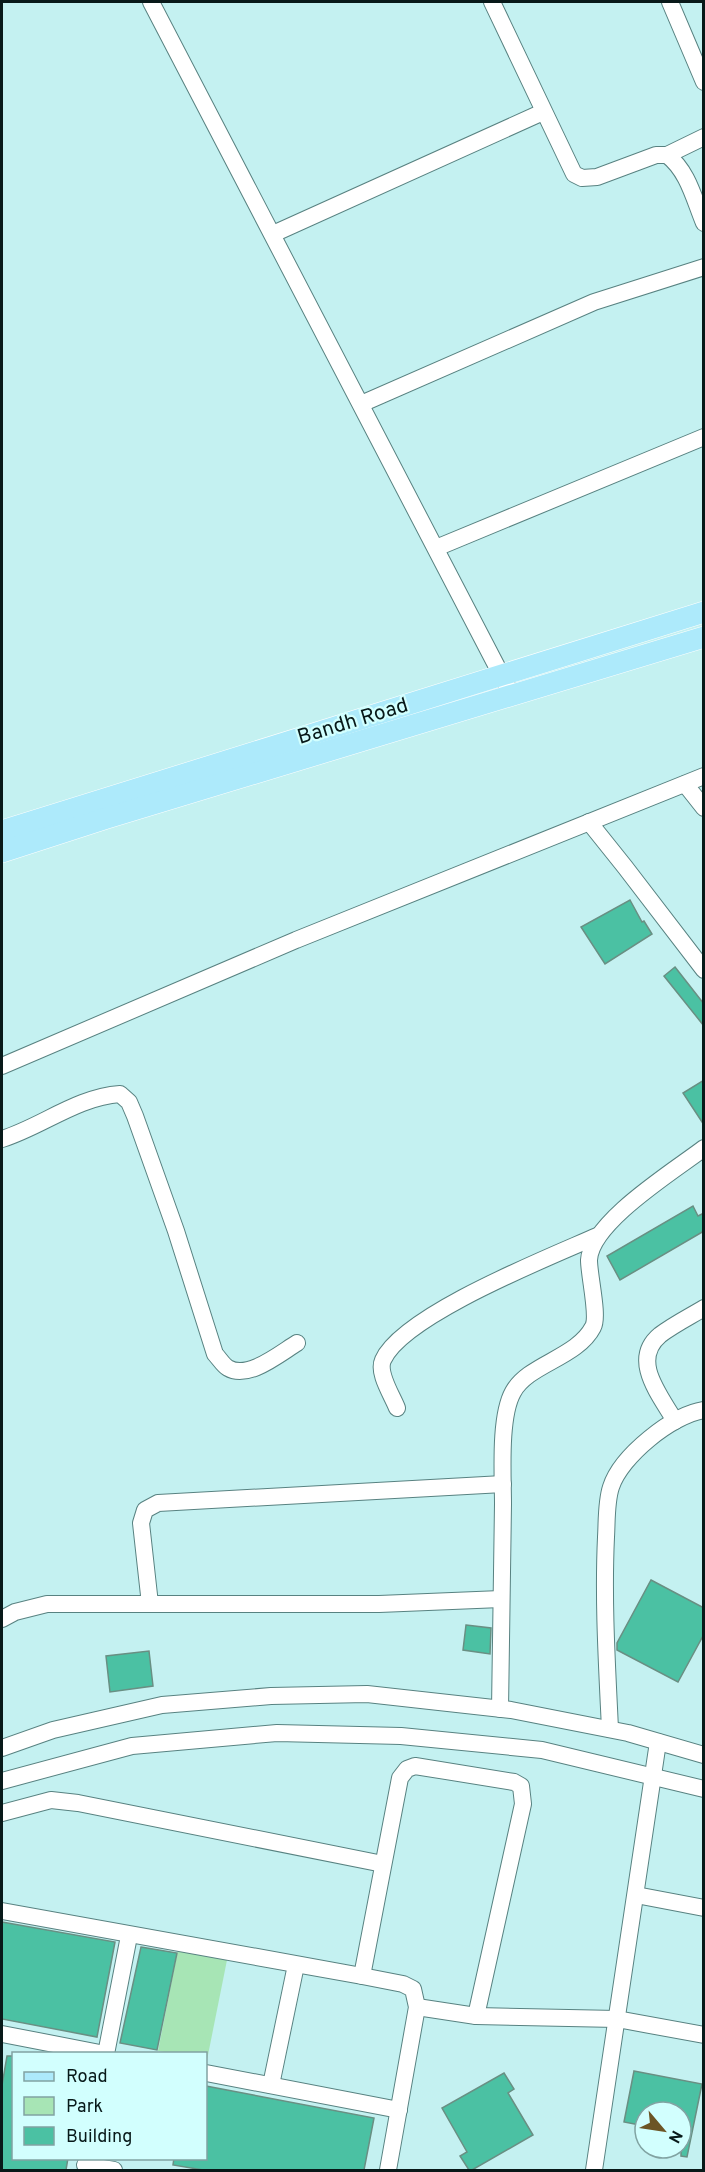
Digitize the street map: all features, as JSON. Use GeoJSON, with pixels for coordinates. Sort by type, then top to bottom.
{"type":"FeatureCollection","features":[{"type":"Feature","properties":{"kind":"main road","name":"Bandh Road"},"geometry":{"type":"LineString","coordinates":[[2,831],[704,612]]}},
{"type":"Feature","properties":{"kind":"main road","name":"Bandh Road"},"geometry":{"type":"LineString","coordinates":[[2,852],[704,637]]}},
{"type":"Feature","properties":{"kind":"street"},"geometry":{"type":"LineString","coordinates":[[151,2],[511,695]]}},
{"type":"Feature","properties":{"kind":"street"},"geometry":{"type":"LineString","coordinates":[[492,2],[568,166],[574,174],[582,178],[597,177],[656,155],[667,155],[704,137]]}},
{"type":"Feature","properties":{"kind":"street"},"geometry":{"type":"LineString","coordinates":[[670,2],[704,82]]}},
{"type":"Feature","properties":{"kind":"street"},"geometry":{"type":"LineString","coordinates":[[273,234],[543,112]]}},
{"type":"Feature","properties":{"kind":"street"},"geometry":{"type":"LineString","coordinates":[[667,155],[676,162],[683,173],[704,223]]}},
{"type":"Feature","properties":{"kind":"street"},"geometry":{"type":"LineString","coordinates":[[361,404],[594,302],[704,267]]}},
{"type":"Feature","properties":{"kind":"street"},"geometry":{"type":"LineString","coordinates":[[436,548],[704,437]]}},
{"type":"Feature","properties":{"kind":"street"},"geometry":{"type":"LineString","coordinates":[[2,1066],[297,940],[704,776]]}},
{"type":"Feature","properties":{"kind":"street"},"geometry":{"type":"LineString","coordinates":[[684,784],[704,808]]}},
{"type":"Feature","properties":{"kind":"street"},"geometry":{"type":"LineString","coordinates":[[589,822],[704,970]]}},
{"type":"Feature","properties":{"kind":"street"},"geometry":{"type":"LineString","coordinates":[[2,1139],[79,1105],[107,1095],[120,1094],[129,1102],[135,1116],[216,1354],[226,1368],[239,1373],[256,1367],[297,1343]]}},
{"type":"Feature","properties":{"kind":"street"},"geometry":{"type":"LineString","coordinates":[[500,1709],[503,1484],[506,1413],[513,1390],[528,1377],[586,1338],[595,1324],[589,1279],[589,1256],[597,1236],[615,1215],[704,1148]]}},
{"type":"Feature","properties":{"kind":"street"},"geometry":{"type":"LineString","coordinates":[[397,1407],[382,1371],[382,1361],[396,1342],[456,1301],[597,1236]]}},
{"type":"Feature","properties":{"kind":"street"},"geometry":{"type":"LineString","coordinates":[[675,1421],[651,1378],[645,1362],[646,1353],[660,1335],[704,1308]]}},
{"type":"Feature","properties":{"kind":"street"},"geometry":{"type":"LineString","coordinates":[[610,1729],[605,1569],[608,1501],[611,1486],[617,1473],[653,1435],[675,1421],[696,1411],[704,1410]]}},
{"type":"Feature","properties":{"kind":"street"},"geometry":{"type":"LineString","coordinates":[[150,1604],[141,1523],[145,1510],[159,1503],[503,1484]]}},
{"type":"Feature","properties":{"kind":"street"},"geometry":{"type":"LineString","coordinates":[[2,1619],[15,1612],[47,1604],[379,1604],[501,1599]]}},
{"type":"Feature","properties":{"kind":"street"},"geometry":{"type":"LineString","coordinates":[[2,1748],[53,1730],[162,1705],[271,1696],[367,1694],[500,1709],[610,1729],[704,1755]]}},
{"type":"Feature","properties":{"kind":"street"},"geometry":{"type":"LineString","coordinates":[[2,1781],[132,1746],[277,1733],[401,1736],[542,1750],[704,1789]]}},
{"type":"Feature","properties":{"kind":"street"},"geometry":{"type":"LineString","coordinates":[[594,2170],[658,1742]]}},
{"type":"Feature","properties":{"kind":"street"},"geometry":{"type":"LineString","coordinates":[[362,1976],[396,1789],[407,1769],[415,1766],[514,1782],[520,1786],[523,1804],[476,2016]]}},
{"type":"Feature","properties":{"kind":"street"},"geometry":{"type":"LineString","coordinates":[[2,1813],[51,1800],[78,1803],[383,1864]]}},
{"type":"Feature","properties":{"kind":"street"},"geometry":{"type":"LineString","coordinates":[[636,1895],[704,1908]]}},
{"type":"Feature","properties":{"kind":"street"},"geometry":{"type":"LineString","coordinates":[[2,1911],[129,1936],[362,1976],[403,1984],[413,1989],[417,2007],[388,2170]]}},
{"type":"Feature","properties":{"kind":"street"},"geometry":{"type":"LineString","coordinates":[[105,2052],[129,1936]]}},
{"type":"Feature","properties":{"kind":"street"},"geometry":{"type":"LineString","coordinates":[[271,2085],[296,1965]]}},
{"type":"Feature","properties":{"kind":"street"},"geometry":{"type":"LineString","coordinates":[[417,2007],[476,2016],[617,2019],[704,2035]]}},
{"type":"Feature","properties":{"kind":"street"},"geometry":{"type":"LineString","coordinates":[[2,2034],[95,2052]]}},
{"type":"Feature","properties":{"kind":"street"},"geometry":{"type":"LineString","coordinates":[[207,2073],[399,2110]]}},
{"type":"Feature","properties":{"kind":"street"},"geometry":{"type":"LineString","coordinates":[[85,2165],[114,2170]]}},
{"type":"Feature","properties":{"kind":"green space"},"geometry":{"type":"Polygon","coordinates":[[[178,1950],[227,1960],[207,2060],[207,2052],[158,2051],[178,1950]]]}},
{"type":"Feature","properties":{"kind":"building"},"geometry":{"type":"Polygon","coordinates":[[[630,900],[642,922],[644,921],[652,934],[605,964],[581,927],[630,900]]]}},
{"type":"Feature","properties":{"kind":"building"},"geometry":{"type":"Polygon","coordinates":[[[675,967],[704,1004],[704,1026],[664,976],[675,967]]]}},
{"type":"Feature","properties":{"kind":"building"},"geometry":{"type":"Polygon","coordinates":[[[704,1080],[704,1125],[683,1093],[704,1080]]]}},
{"type":"Feature","properties":{"kind":"building"},"geometry":{"type":"Polygon","coordinates":[[[693,1206],[698,1216],[704,1213],[704,1231],[620,1280],[607,1256],[693,1206]]]}},
{"type":"Feature","properties":{"kind":"building"},"geometry":{"type":"Polygon","coordinates":[[[651,1580],[704,1608],[704,1634],[678,1682],[617,1650],[617,1643],[651,1580]]]}},
{"type":"Feature","properties":{"kind":"building"},"geometry":{"type":"Polygon","coordinates":[[[466,1625],[491,1628],[490,1654],[463,1650],[466,1625]]]}},
{"type":"Feature","properties":{"kind":"building"},"geometry":{"type":"Polygon","coordinates":[[[149,1651],[153,1686],[110,1692],[106,1656],[149,1651]]]}},
{"type":"Feature","properties":{"kind":"building"},"geometry":{"type":"Polygon","coordinates":[[[2,1922],[115,1942],[97,2037],[2,2019],[2,1922]]]}},
{"type":"Feature","properties":{"kind":"building"},"geometry":{"type":"Polygon","coordinates":[[[141,1947],[177,1953],[157,2050],[120,2043],[141,1947]]]}},
{"type":"Feature","properties":{"kind":"building"},"geometry":{"type":"Polygon","coordinates":[[[7,2056],[12,2056],[12,2160],[68,2160],[66,2170],[2,2170],[2,2085],[7,2056]]]}},
{"type":"Feature","properties":{"kind":"building"},"geometry":{"type":"Polygon","coordinates":[[[634,2071],[702,2084],[693,2128],[693,2100],[633,2100],[633,2124],[624,2122],[634,2071]]]}},
{"type":"Feature","properties":{"kind":"building"},"geometry":{"type":"Polygon","coordinates":[[[504,2073],[514,2089],[508,2093],[533,2135],[469,2170],[460,2156],[467,2152],[442,2108],[504,2073]]]}},
{"type":"Feature","properties":{"kind":"building"},"geometry":{"type":"Polygon","coordinates":[[[207,2086],[374,2118],[364,2170],[203,2170],[173,2165],[174,2160],[207,2160],[207,2086]]]}}]}
